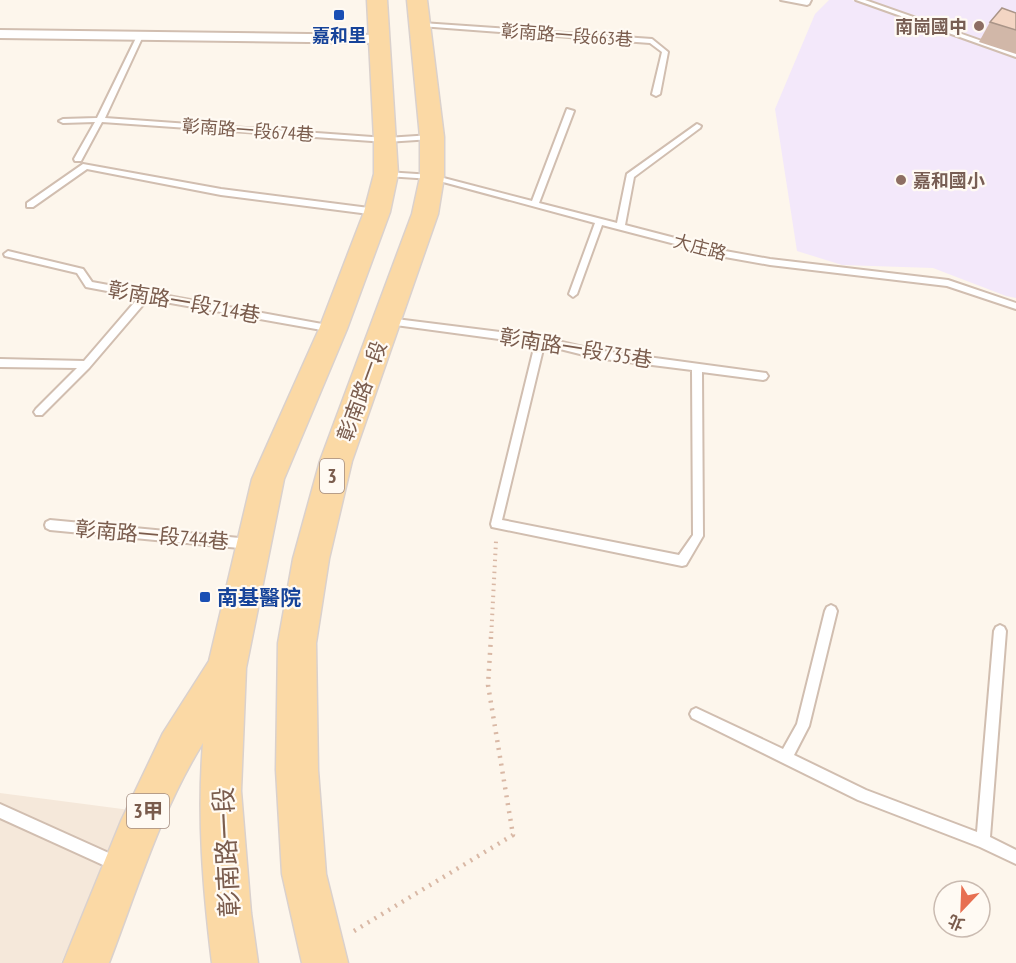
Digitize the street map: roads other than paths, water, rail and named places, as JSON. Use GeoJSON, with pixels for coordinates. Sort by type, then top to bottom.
{"type":"FeatureCollection","features":[{"type":"Feature","properties":{"kind":"main road","name":"彰南路一段"},"geometry":{"type":"LineString","coordinates":[[235,963],[228,913],[220,791],[227,668],[268,479],[333,329],[377,212],[386,174],[377,0]]}},
{"type":"Feature","properties":{"kind":"main road","name":"彰南路一段"},"geometry":{"type":"LineString","coordinates":[[324,956],[304,874],[297,770],[297,643],[311,559],[336,460],[425,214],[432,177],[432,137],[420,13]]}},
{"type":"Feature","properties":{"kind":"main road","name":"彰南路一段"},"geometry":{"type":"LineString","coordinates":[[86,963],[124,867],[177,747],[227,668]]}},
{"type":"Feature","properties":{"kind":"street"},"geometry":{"type":"LineString","coordinates":[[0,34],[380,39]]}},
{"type":"Feature","properties":{"kind":"lane"},"geometry":{"type":"LineString","coordinates":[[784,0],[807,3],[808,0]]}},
{"type":"Feature","properties":{"kind":"lane"},"geometry":{"type":"LineString","coordinates":[[859,0],[1016,55]]}},
{"type":"Feature","properties":{"kind":"lane","name":"彰南路一段663巷"},"geometry":{"type":"LineString","coordinates":[[420,13],[652,41],[665,52],[656,94]]}},
{"type":"Feature","properties":{"kind":"lane"},"geometry":{"type":"LineString","coordinates":[[78,159],[100,120],[140,36]]}},
{"type":"Feature","properties":{"kind":"lane"},"geometry":{"type":"LineString","coordinates":[[535,203],[570,111]]}},
{"type":"Feature","properties":{"kind":"lane","name":"彰南路一段674巷"},"geometry":{"type":"LineString","coordinates":[[63,121],[100,120],[386,140],[432,137]]}},
{"type":"Feature","properties":{"kind":"lane"},"geometry":{"type":"LineString","coordinates":[[621,225],[630,176],[697,126]]}},
{"type":"Feature","properties":{"kind":"lane"},"geometry":{"type":"LineString","coordinates":[[30,206],[86,166],[221,192],[377,212]]}},
{"type":"Feature","properties":{"kind":"lane","name":"大庄路"},"geometry":{"type":"LineString","coordinates":[[386,174],[432,177],[736,256],[948,283],[1016,306]]}},
{"type":"Feature","properties":{"kind":"lane"},"geometry":{"type":"LineString","coordinates":[[573,294],[600,220]]}},
{"type":"Feature","properties":{"kind":"lane","name":"彰南路一段714巷"},"geometry":{"type":"LineString","coordinates":[[8,254],[80,271],[89,285],[333,329]]}},
{"type":"Feature","properties":{"kind":"lane"},"geometry":{"type":"LineString","coordinates":[[39,411],[86,366],[146,295]]}},
{"type":"Feature","properties":{"kind":"lane","name":"彰南路一段735巷"},"geometry":{"type":"LineString","coordinates":[[388,321],[540,341],[596,354],[763,376]]}},
{"type":"Feature","properties":{"kind":"lane"},"geometry":{"type":"LineString","coordinates":[[540,341],[496,524],[682,561],[698,536],[697,367]]}},
{"type":"Feature","properties":{"kind":"lane"},"geometry":{"type":"LineString","coordinates":[[0,363],[86,366]]}},
{"type":"Feature","properties":{"kind":"lane","name":"彰南路一段744巷"},"geometry":{"type":"LineString","coordinates":[[50,525],[254,544]]}},
{"type":"Feature","properties":{"kind":"lane"},"geometry":{"type":"LineString","coordinates":[[786,757],[803,726],[831,610]]}},
{"type":"Feature","properties":{"kind":"lane"},"geometry":{"type":"LineString","coordinates":[[983,841],[1000,631]]}},
{"type":"Feature","properties":{"kind":"lane"},"geometry":{"type":"LineString","coordinates":[[696,714],[863,795],[983,841],[1016,857]]}},
{"type":"Feature","properties":{"kind":"lane"},"geometry":{"type":"LineString","coordinates":[[0,811],[124,867]]}},
{"type":"Feature","properties":{"kind":"place","name":"嘉和里"},"geometry":{"type":"Point","coordinates":[339,15]}},
{"type":"Feature","properties":{"kind":"place","name":"南崗國中"},"geometry":{"type":"Point","coordinates":[979,26]}},
{"type":"Feature","properties":{"kind":"place","name":"嘉和國小"},"geometry":{"type":"Point","coordinates":[901,180]}},
{"type":"Feature","properties":{"kind":"place","name":"南基醫院"},"geometry":{"type":"Point","coordinates":[205,597]}}]}
